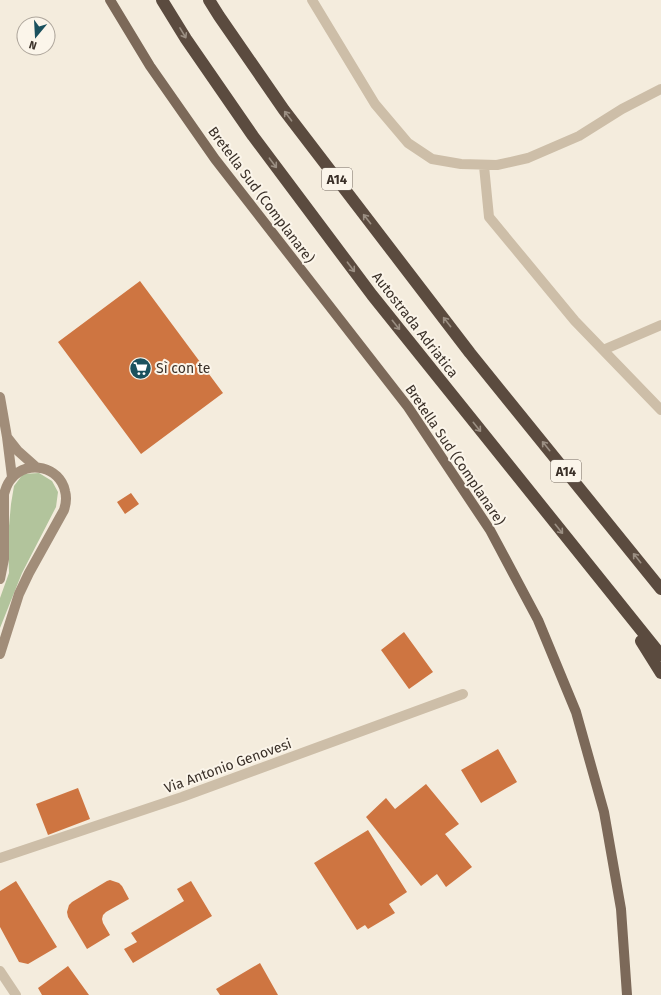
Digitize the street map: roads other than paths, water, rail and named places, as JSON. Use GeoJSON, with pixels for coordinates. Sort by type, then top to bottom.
{"type":"FeatureCollection","features":[{"type":"Feature","properties":{"kind":"highway","name":"Autostrada Adriatica"},"geometry":{"type":"LineString","coordinates":[[162,0],[186,40],[253,136],[367,289],[661,656]]}},
{"type":"Feature","properties":{"kind":"highway","name":"Autostrada Adriatica"},"geometry":{"type":"LineString","coordinates":[[209,0],[284,110],[470,353],[661,589]]}},
{"type":"Feature","properties":{"kind":"highway"},"geometry":{"type":"LineString","coordinates":[[614,598],[661,673]]}},
{"type":"Feature","properties":{"kind":"main road","name":"Bretella Sud (Complanare)"},"geometry":{"type":"LineString","coordinates":[[110,0],[150,66],[215,159],[408,407],[490,530],[538,620],[576,712],[604,812],[621,910],[627,995]]}},
{"type":"Feature","properties":{"kind":"main road"},"geometry":{"type":"LineString","coordinates":[[0,397],[12,477]]}},
{"type":"Feature","properties":{"kind":"main road"},"geometry":{"type":"LineString","coordinates":[[7,437],[18,451],[36,467]]}},
{"type":"Feature","properties":{"kind":"main road"},"geometry":{"type":"LineString","coordinates":[[0,579],[4,559],[4,494],[7,485],[12,477],[19,471],[27,468],[36,467],[52,472],[63,485],[66,492],[64,510],[29,573],[20,594],[0,654]]}},
{"type":"Feature","properties":{"kind":"street"},"geometry":{"type":"LineString","coordinates":[[312,0],[375,104],[408,143],[432,159],[461,164],[497,166],[528,158],[579,136],[622,109],[661,89]]}},
{"type":"Feature","properties":{"kind":"street"},"geometry":{"type":"LineString","coordinates":[[484,166],[489,217],[575,321],[661,410]]}},
{"type":"Feature","properties":{"kind":"street"},"geometry":{"type":"LineString","coordinates":[[603,350],[661,325]]}},
{"type":"Feature","properties":{"kind":"street","name":"Via Antonio Genovesi"},"geometry":{"type":"LineString","coordinates":[[0,858],[182,798],[463,694]]}},
{"type":"Feature","properties":{"kind":"street"},"geometry":{"type":"LineString","coordinates":[[0,971],[16,995]]}},
{"type":"Feature","properties":{"kind":"place","name":"Sì con te"},"geometry":{"type":"Point","coordinates":[140,368]}}]}
